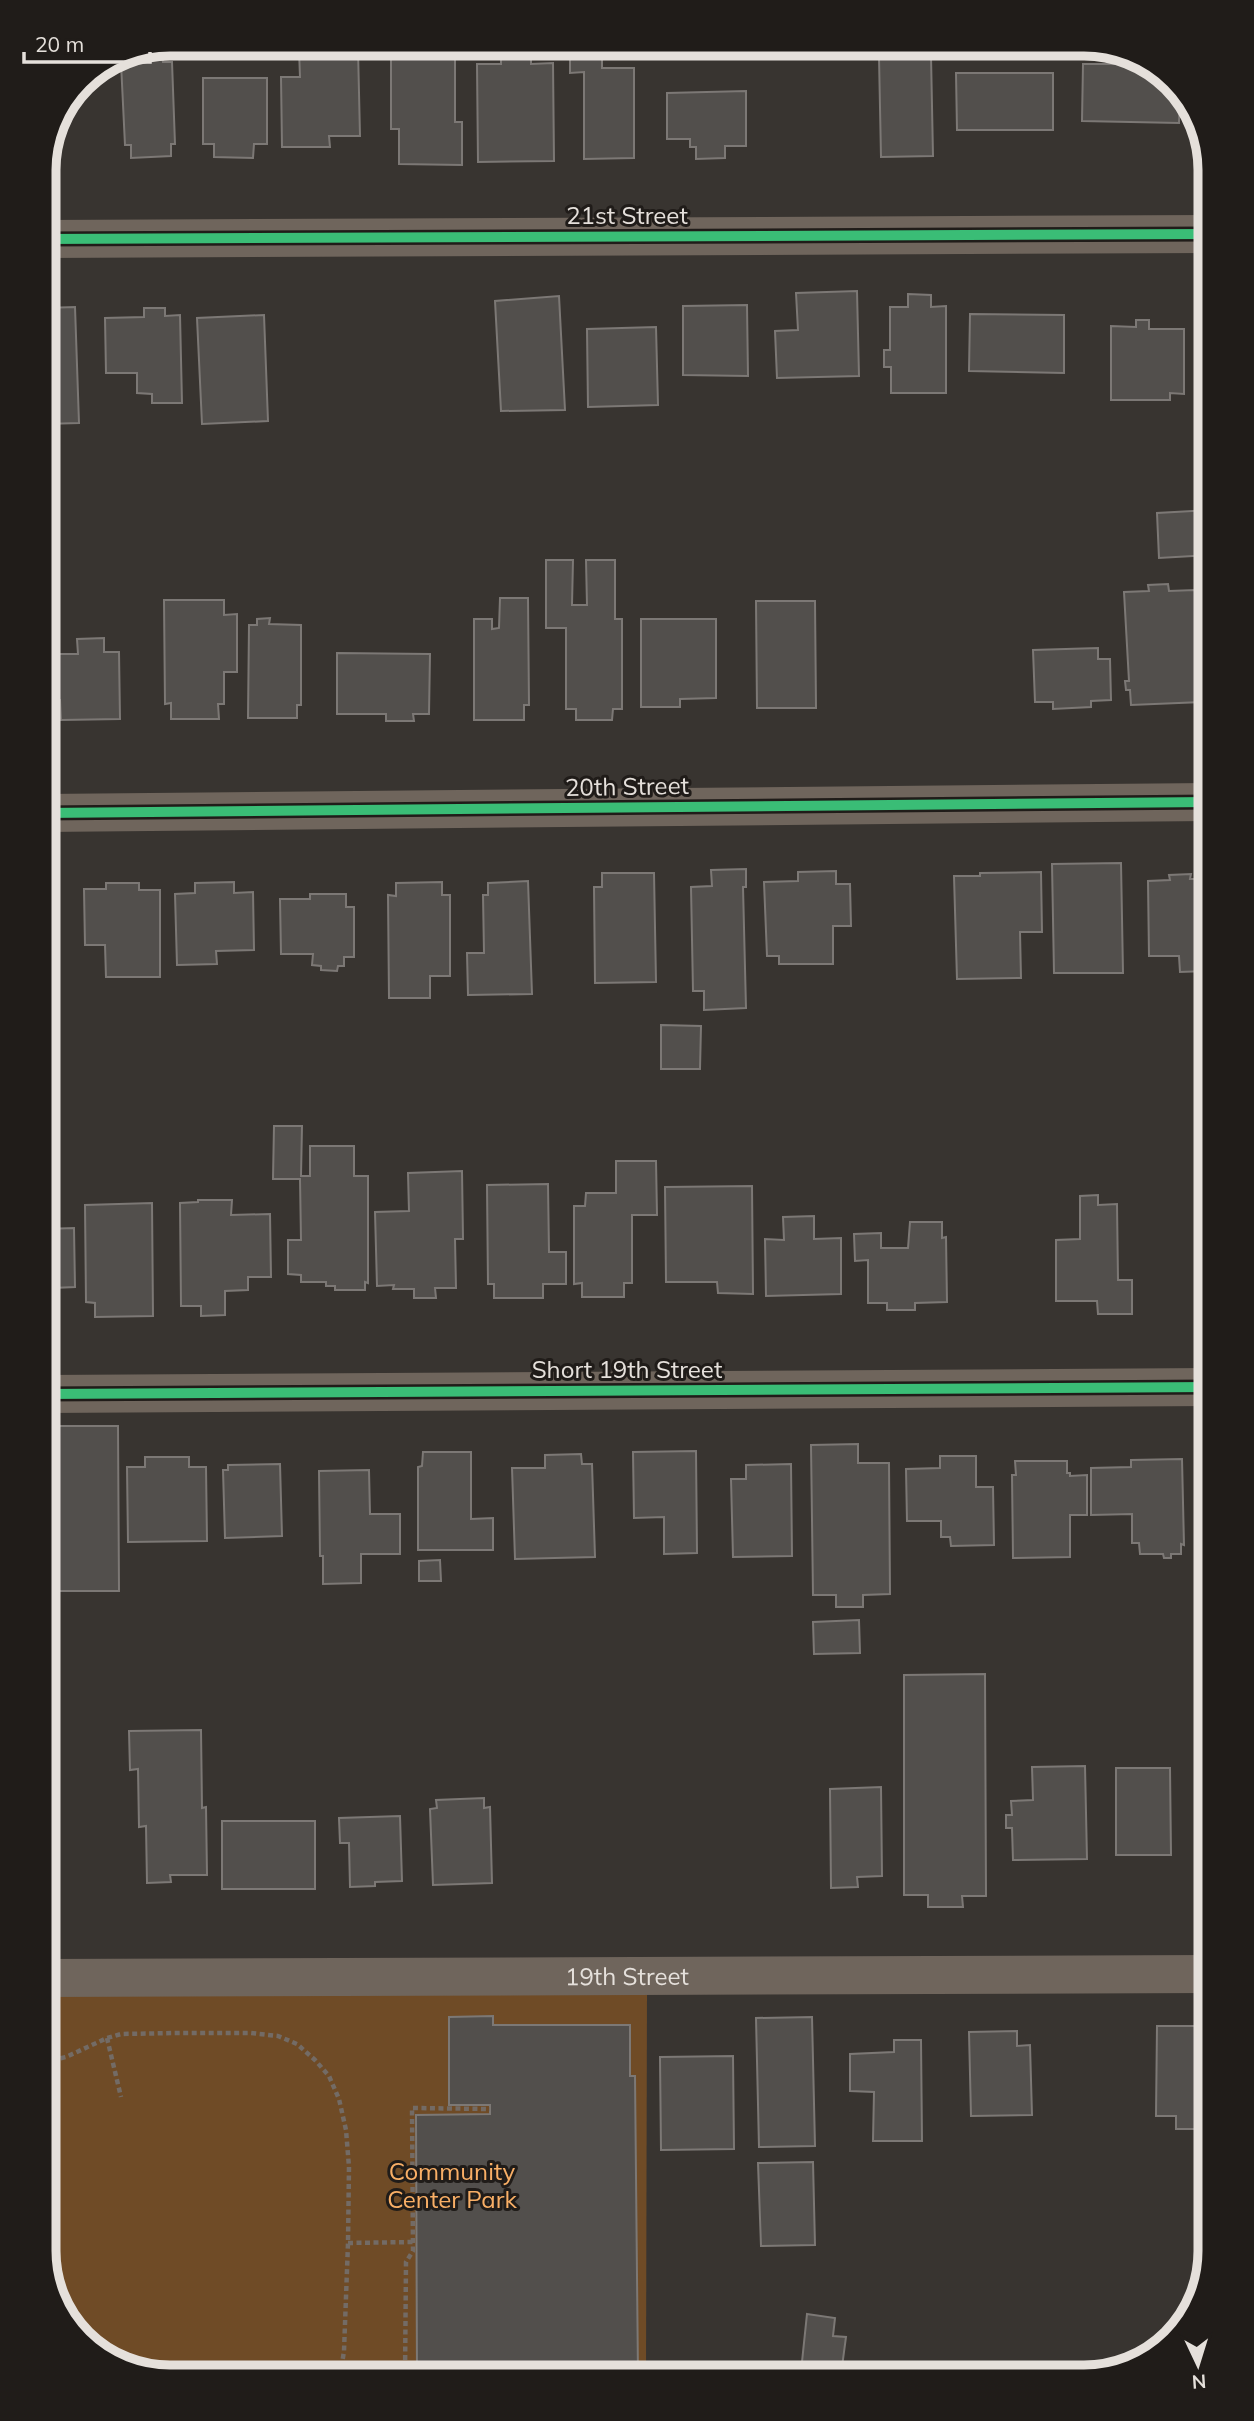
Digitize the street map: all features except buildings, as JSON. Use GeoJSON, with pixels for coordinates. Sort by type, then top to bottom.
{"type":"FeatureCollection","features":[{"type":"Feature","properties":{"kind":"street","name":"21st Street"},"geometry":{"type":"LineString","coordinates":[[56,239],[1198,234]]}},
{"type":"Feature","properties":{"kind":"street","name":"20th Street"},"geometry":{"type":"LineString","coordinates":[[56,813],[1198,802]]}},
{"type":"Feature","properties":{"kind":"street","name":"Short 19th Street"},"geometry":{"type":"LineString","coordinates":[[56,1394],[1198,1387]]}},
{"type":"Feature","properties":{"kind":"street","name":"19th Street"},"geometry":{"type":"LineString","coordinates":[[56,1978],[1198,1974]]}},
{"type":"Feature","properties":{"kind":"path"},"geometry":{"type":"LineString","coordinates":[[56,2059],[121,2034],[251,2033],[278,2036],[297,2044],[329,2076],[343,2113],[349,2167],[342,2365]]}},
{"type":"Feature","properties":{"kind":"path"},"geometry":{"type":"LineString","coordinates":[[107,2038],[121,2097]]}},
{"type":"Feature","properties":{"kind":"path"},"geometry":{"type":"LineString","coordinates":[[405,2365],[406,2262],[413,2251],[412,2108],[491,2109]]}},
{"type":"Feature","properties":{"kind":"path"},"geometry":{"type":"LineString","coordinates":[[348,2243],[413,2242]]}},
{"type":"Feature","properties":{"kind":"green space","name":"Community Center Park"},"geometry":{"type":"Polygon","coordinates":[[[647,1990],[646,2365],[163,2365],[133,2359],[107,2346],[84,2326],[75,2314],[58,2273],[56,1995],[647,1990]]]}},
{"type":"Feature","properties":{"kind":"cycle path"},"geometry":{"type":"LineString","coordinates":[[56,239],[1198,234]]}},
{"type":"Feature","properties":{"kind":"cycle path"},"geometry":{"type":"LineString","coordinates":[[56,813],[1198,802]]}},
{"type":"Feature","properties":{"kind":"cycle path"},"geometry":{"type":"LineString","coordinates":[[56,1394],[1198,1387]]}}]}
